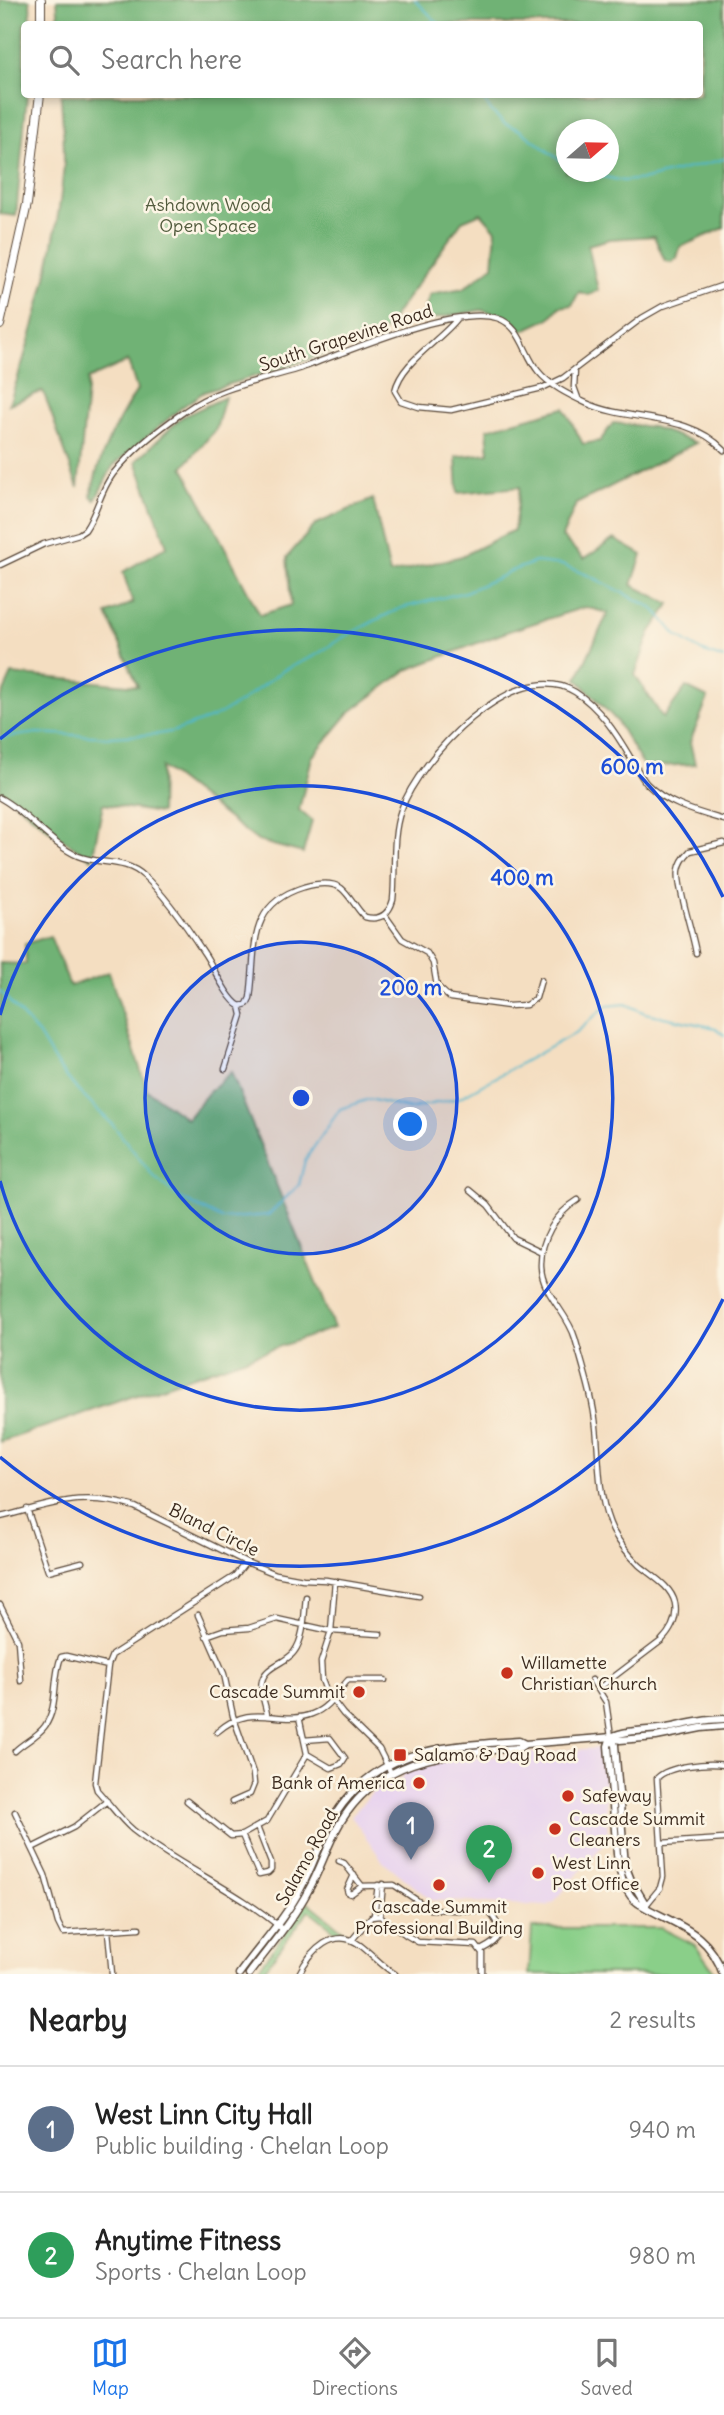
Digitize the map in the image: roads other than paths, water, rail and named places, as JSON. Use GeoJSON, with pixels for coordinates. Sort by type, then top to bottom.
{"type":"FeatureCollection","features":[{"type":"Feature","properties":{"kind":"highway"},"geometry":{"type":"LineString","coordinates":[[41,0],[41,21]]}},
{"type":"Feature","properties":{"kind":"highway"},"geometry":{"type":"LineString","coordinates":[[0,325],[27,204],[40,98]]}},
{"type":"Feature","properties":{"kind":"main road","name":"Salamo Road"},"geometry":{"type":"LineString","coordinates":[[239,1974],[309,1890],[334,1833],[345,1815],[390,1770],[430,1757],[519,1748],[525,1744],[611,1737],[621,1732],[655,1730],[724,1719]]}},
{"type":"Feature","properties":{"kind":"main road","name":"Salamo Road"},"geometry":{"type":"LineString","coordinates":[[611,1737],[620,1740],[656,1737],[724,1726]]}},
{"type":"Feature","properties":{"kind":"main road"},"geometry":{"type":"LineString","coordinates":[[611,1737],[615,1745],[625,1865],[631,1880],[646,1905],[701,1938],[716,1958],[723,1974]]}},
{"type":"Feature","properties":{"kind":"main road","name":"Salamo Road"},"geometry":{"type":"LineString","coordinates":[[248,1974],[279,1927]]}},
{"type":"Feature","properties":{"kind":"street"},"geometry":{"type":"LineString","coordinates":[[458,318],[419,356],[397,383],[395,391],[401,401],[419,407],[451,410],[552,384],[642,318],[663,306],[724,285]]}},
{"type":"Feature","properties":{"kind":"street","name":"South Grapevine Road"},"geometry":{"type":"LineString","coordinates":[[0,565],[44,544],[85,530],[113,474],[152,437],[204,398],[217,392],[266,380],[405,330],[458,318],[486,316],[510,325],[533,364],[552,384],[578,398],[600,407],[689,427],[707,435],[724,450]]}},
{"type":"Feature","properties":{"kind":"street"},"geometry":{"type":"LineString","coordinates":[[575,369],[573,387],[578,398]]}},
{"type":"Feature","properties":{"kind":"street"},"geometry":{"type":"LineString","coordinates":[[240,1006],[247,1004],[250,998],[252,959],[261,920],[268,908],[281,897],[311,885],[332,885],[342,889],[365,917],[374,919],[385,915],[393,900],[397,825],[411,787],[425,765],[458,731],[488,706],[516,691],[548,686],[576,693],[608,723],[643,779],[652,788],[680,806],[724,820]]}},
{"type":"Feature","properties":{"kind":"street"},"geometry":{"type":"LineString","coordinates":[[0,798],[77,855],[94,861],[123,864],[141,873],[193,937],[231,997],[240,1006],[242,1015],[225,1069]]}},
{"type":"Feature","properties":{"kind":"street"},"geometry":{"type":"LineString","coordinates":[[696,953],[678,877],[679,868],[693,849],[724,844]]}},
{"type":"Feature","properties":{"kind":"street"},"geometry":{"type":"LineString","coordinates":[[385,915],[402,939],[428,953],[433,963],[436,986],[450,998],[509,1006],[526,1005],[536,998],[541,981]]}},
{"type":"Feature","properties":{"kind":"street"},"geometry":{"type":"LineString","coordinates":[[470,1190],[488,1205],[513,1238],[542,1252]]}},
{"type":"Feature","properties":{"kind":"street"},"geometry":{"type":"LineString","coordinates":[[578,1200],[560,1212],[555,1220],[542,1252],[541,1267],[545,1283],[572,1327],[592,1404],[601,1494],[607,1517],[622,1546],[638,1564],[666,1587],[675,1604],[676,1615],[668,1634],[599,1688]]}},
{"type":"Feature","properties":{"kind":"street","name":"Bland Circle"},"geometry":{"type":"LineString","coordinates":[[0,1517],[64,1500],[119,1502],[135,1507],[276,1574],[419,1596]]}},
{"type":"Feature","properties":{"kind":"street"},"geometry":{"type":"LineString","coordinates":[[27,1509],[48,1571],[82,1562]]}},
{"type":"Feature","properties":{"kind":"street"},"geometry":{"type":"LineString","coordinates":[[246,1562],[235,1576],[115,1652],[108,1666],[95,1777],[97,1790],[135,1832],[263,1913],[279,1927]]}},
{"type":"Feature","properties":{"kind":"street"},"geometry":{"type":"LineString","coordinates":[[335,1581],[331,1630],[321,1668],[322,1680],[331,1700],[379,1749],[390,1770]]}},
{"type":"Feature","properties":{"kind":"street"},"geometry":{"type":"LineString","coordinates":[[267,1715],[261,1687],[263,1677],[293,1653],[299,1644],[306,1597]]}},
{"type":"Feature","properties":{"kind":"street"},"geometry":{"type":"LineString","coordinates":[[0,1605],[18,1641],[21,1681]]}},
{"type":"Feature","properties":{"kind":"street"},"geometry":{"type":"LineString","coordinates":[[198,1615],[224,1674],[234,1720],[253,1773],[254,1784],[250,1794],[232,1802]]}},
{"type":"Feature","properties":{"kind":"street"},"geometry":{"type":"LineString","coordinates":[[206,1636],[223,1630],[249,1628],[277,1619],[331,1630],[380,1634]]}},
{"type":"Feature","properties":{"kind":"street"},"geometry":{"type":"LineString","coordinates":[[15,1751],[39,1732],[51,1713],[61,1657],[108,1666]]}},
{"type":"Feature","properties":{"kind":"street"},"geometry":{"type":"LineString","coordinates":[[217,1732],[234,1720],[267,1715],[299,1717],[316,1712],[331,1700],[348,1680],[385,1680]]}},
{"type":"Feature","properties":{"kind":"street"},"geometry":{"type":"LineString","coordinates":[[592,1680],[608,1707],[611,1737]]}},
{"type":"Feature","properties":{"kind":"street"},"geometry":{"type":"LineString","coordinates":[[187,1801],[234,1837],[257,1827],[271,1816],[307,1754],[299,1717]]}},
{"type":"Feature","properties":{"kind":"street"},"geometry":{"type":"LineString","coordinates":[[304,1741],[330,1738],[345,1758],[341,1764],[331,1768],[307,1754]]}},
{"type":"Feature","properties":{"kind":"street"},"geometry":{"type":"LineString","coordinates":[[646,1905],[663,1882],[656,1781],[659,1776],[671,1770],[705,1764],[724,1765]]}},
{"type":"Feature","properties":{"kind":"street"},"geometry":{"type":"LineString","coordinates":[[32,1847],[74,1827],[107,1801]]}},
{"type":"Feature","properties":{"kind":"street"},"geometry":{"type":"LineString","coordinates":[[15,1812],[47,1878],[58,1923],[64,1933],[139,1928]]}},
{"type":"Feature","properties":{"kind":"street"},"geometry":{"type":"LineString","coordinates":[[242,1835],[259,1875],[268,1873],[271,1863],[257,1827]]}},
{"type":"Feature","properties":{"kind":"street"},"geometry":{"type":"LineString","coordinates":[[661,1843],[724,1839]]}},
{"type":"Feature","properties":{"kind":"street"},"geometry":{"type":"LineString","coordinates":[[339,1861],[344,1863],[362,1886]]}},
{"type":"Feature","properties":{"kind":"street"},"geometry":{"type":"LineString","coordinates":[[354,1875],[347,1890],[351,1894],[362,1886],[380,1884],[399,1887],[430,1909],[490,1913],[499,1928],[499,1935],[495,1944],[481,1950]]}},
{"type":"Feature","properties":{"kind":"street"},"geometry":{"type":"LineString","coordinates":[[352,1940],[374,1916],[380,1884]]}},
{"type":"Feature","properties":{"kind":"street"},"geometry":{"type":"LineString","coordinates":[[380,1884],[380,1916]]}},
{"type":"Feature","properties":{"kind":"street"},"geometry":{"type":"LineString","coordinates":[[374,1916],[380,1916],[418,1942],[476,1945],[481,1950],[482,1974]]}},
{"type":"Feature","properties":{"kind":"street"},"geometry":{"type":"LineString","coordinates":[[108,1931],[112,1974]]}},
{"type":"Feature","properties":{"kind":"street"},"geometry":{"type":"LineString","coordinates":[[299,1974],[322,1944],[332,1938],[352,1940],[395,1974]]}},
{"type":"Feature","properties":{"kind":"waterway"},"geometry":{"type":"LineString","coordinates":[[415,0],[436,21]]}},
{"type":"Feature","properties":{"kind":"waterway"},"geometry":{"type":"LineString","coordinates":[[483,98],[491,111],[505,124],[520,130],[556,157]]}},
{"type":"Feature","properties":{"kind":"waterway"},"geometry":{"type":"LineString","coordinates":[[619,180],[646,179],[724,159]]}},
{"type":"Feature","properties":{"kind":"waterway"},"geometry":{"type":"LineString","coordinates":[[0,738],[37,733],[109,737],[175,731],[214,717],[239,703],[282,671],[401,608],[465,592],[536,562],[562,565],[649,606],[676,635],[701,651],[724,659]]}},
{"type":"Feature","properties":{"kind":"waterway"},"geometry":{"type":"LineString","coordinates":[[0,991],[39,1035],[57,1065],[78,1091],[113,1125],[153,1176],[180,1198],[222,1219],[268,1215],[299,1185],[305,1160],[340,1109],[369,1099],[409,1109],[459,1098],[577,1032],[606,1006],[626,1004],[645,1013],[716,1028],[724,1035]]}},
{"type":"Feature","properties":{"kind":"place","name":"Willamette Christian Church"},"geometry":{"type":"Point","coordinates":[507,1673]}},
{"type":"Feature","properties":{"kind":"place","name":"Cascade Summit"},"geometry":{"type":"Point","coordinates":[359,1692]}},
{"type":"Feature","properties":{"kind":"place","name":"Salamo & Day Road"},"geometry":{"type":"Point","coordinates":[400,1755]}},
{"type":"Feature","properties":{"kind":"place","name":"Bank of America"},"geometry":{"type":"Point","coordinates":[419,1783]}},
{"type":"Feature","properties":{"kind":"place","name":"Safeway"},"geometry":{"type":"Point","coordinates":[568,1796]}},
{"type":"Feature","properties":{"kind":"place","name":"Cascade Summit Cleaners"},"geometry":{"type":"Point","coordinates":[555,1829]}},
{"type":"Feature","properties":{"kind":"place","name":"West Linn City Hall"},"geometry":{"type":"Point","coordinates":[411,1860]}},
{"type":"Feature","properties":{"kind":"place","name":"West Linn Post Office"},"geometry":{"type":"Point","coordinates":[538,1873]}},
{"type":"Feature","properties":{"kind":"place","name":"Anytime Fitness"},"geometry":{"type":"Point","coordinates":[489,1883]}},
{"type":"Feature","properties":{"kind":"place","name":"Cascade Summit Professional Building"},"geometry":{"type":"Point","coordinates":[439,1885]}},
{"type":"Feature","properties":{"kind":"park label","name":"Ashdown Wood Open Space"},"geometry":{"type":"Point","coordinates":[208,215]}}]}
